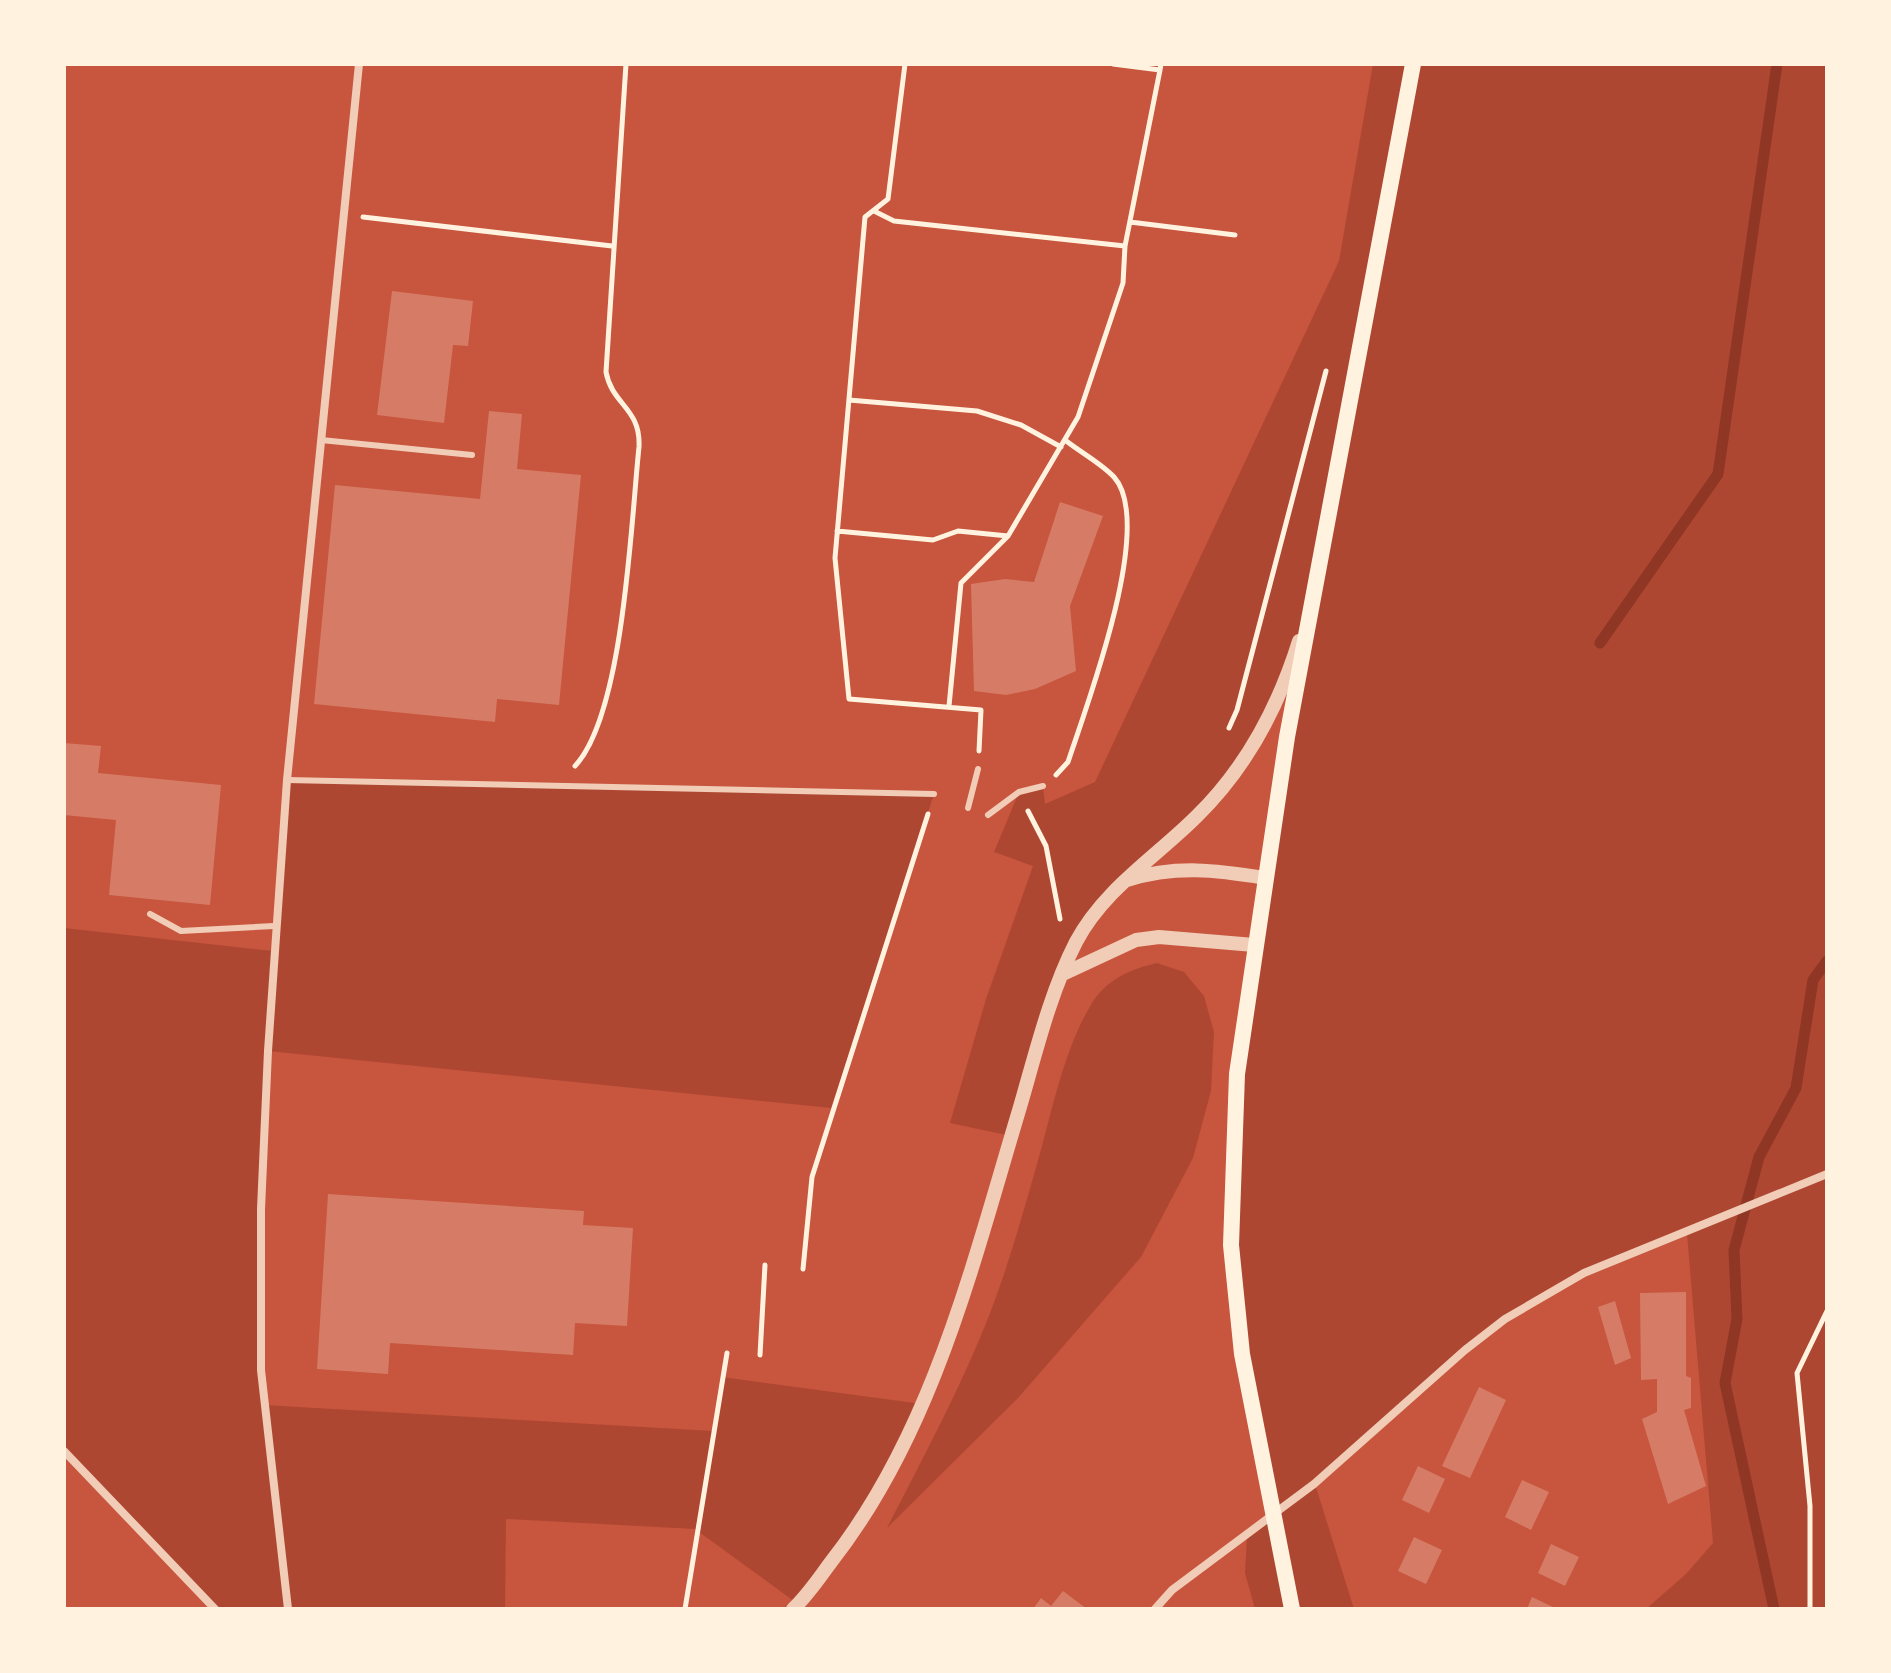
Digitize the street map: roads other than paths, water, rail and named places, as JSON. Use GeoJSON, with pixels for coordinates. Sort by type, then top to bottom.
{"type":"FeatureCollection","features":[{"type":"Feature","properties":{"kind":"main road"},"geometry":{"type":"LineString","coordinates":[[1290,1601],[1242,1354],[1231,1245],[1237,1074],[1254,945],[1314,594],[1413,64]]}},
{"type":"Feature","properties":{"kind":"street"},"geometry":{"type":"LineString","coordinates":[[288,1609],[261,1355],[261,1209],[274,926],[359,64]]}},
{"type":"Feature","properties":{"kind":"street"},"geometry":{"type":"LineString","coordinates":[[793,1609],[855,1532],[922,1404],[949,1336],[1049,1009],[1092,916],[1125,881],[1196,817],[1232,778],[1288,675],[1314,594]]}},
{"type":"Feature","properties":{"kind":"street"},"geometry":{"type":"LineString","coordinates":[[1125,881],[1172,869],[1194,868],[1265,878]]}},
{"type":"Feature","properties":{"kind":"street"},"geometry":{"type":"LineString","coordinates":[[1063,974],[1136,940],[1159,937],[1254,945]]}},
{"type":"Feature","properties":{"kind":"street"},"geometry":{"type":"LineString","coordinates":[[1155,1609],[1172,1590],[1314,1484],[1465,1350],[1505,1319],[1584,1273],[1716,1222],[1827,1174]]}},
{"type":"Feature","properties":{"kind":"street"},"geometry":{"type":"LineString","coordinates":[[64,1451],[215,1609]]}},
{"type":"Feature","properties":{"kind":"lane"},"geometry":{"type":"LineString","coordinates":[[321,440],[472,455]]}},
{"type":"Feature","properties":{"kind":"lane"},"geometry":{"type":"LineString","coordinates":[[968,808],[978,769]]}},
{"type":"Feature","properties":{"kind":"lane"},"geometry":{"type":"LineString","coordinates":[[287,780],[934,794]]}},
{"type":"Feature","properties":{"kind":"lane"},"geometry":{"type":"LineString","coordinates":[[988,815],[1019,792],[1043,786]]}},
{"type":"Feature","properties":{"kind":"lane"},"geometry":{"type":"LineString","coordinates":[[150,914],[181,931],[274,926]]}},
{"type":"Feature","properties":{"kind":"waterway"},"geometry":{"type":"LineString","coordinates":[[1600,643],[1718,474],[1777,64]]}},
{"type":"Feature","properties":{"kind":"waterway"},"geometry":{"type":"LineString","coordinates":[[1774,1609],[1725,1383],[1737,1319],[1734,1250],[1759,1157],[1796,1088],[1813,980],[1827,961]]}}]}
